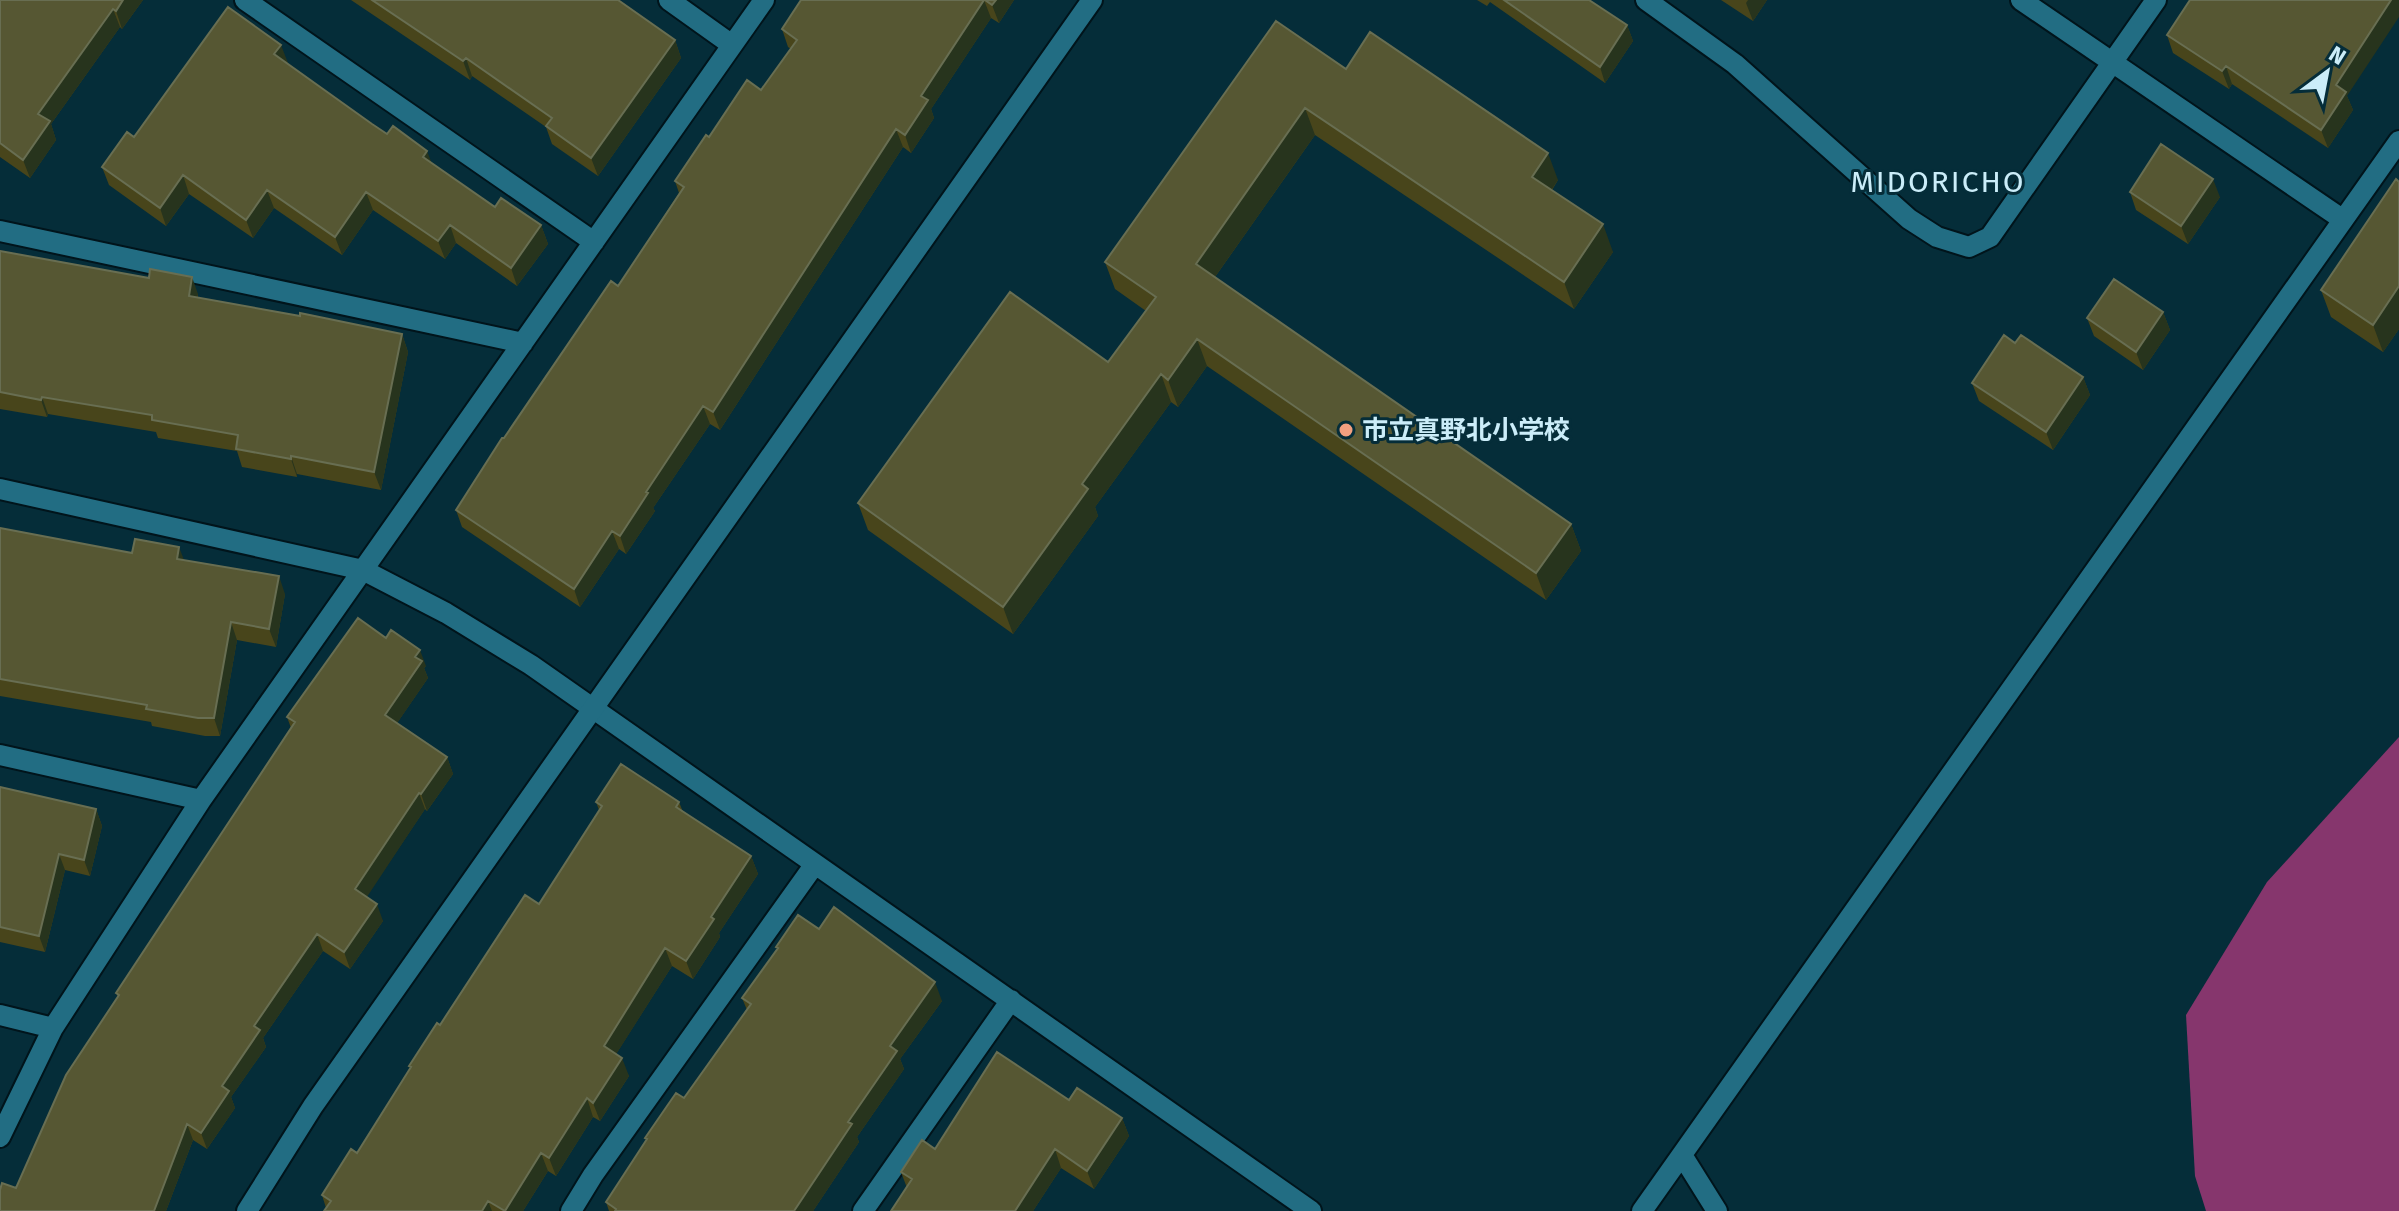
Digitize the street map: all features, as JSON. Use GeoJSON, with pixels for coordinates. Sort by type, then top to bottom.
{"type":"FeatureCollection","features":[{"type":"Feature","properties":{"kind":"street"},"geometry":{"type":"LineString","coordinates":[[245,0],[594,242]]}},
{"type":"Feature","properties":{"kind":"street"},"geometry":{"type":"LineString","coordinates":[[669,0],[732,45]]}},
{"type":"Feature","properties":{"kind":"street"},"geometry":{"type":"LineString","coordinates":[[0,1137],[53,1028],[201,800],[764,0]]}},
{"type":"Feature","properties":{"kind":"street"},"geometry":{"type":"LineString","coordinates":[[247,1211],[313,1106],[1092,0]]}},
{"type":"Feature","properties":{"kind":"street"},"geometry":{"type":"LineString","coordinates":[[1646,0],[1735,64],[1909,219],[1937,237],[1969,247],[1990,237],[2156,0]]}},
{"type":"Feature","properties":{"kind":"street"},"geometry":{"type":"LineString","coordinates":[[2021,0],[2342,219]]}},
{"type":"Feature","properties":{"kind":"street"},"geometry":{"type":"LineString","coordinates":[[1642,1211],[2399,141]]}},
{"type":"Feature","properties":{"kind":"street"},"geometry":{"type":"LineString","coordinates":[[0,231],[523,343]]}},
{"type":"Feature","properties":{"kind":"street"},"geometry":{"type":"LineString","coordinates":[[0,489],[363,570],[446,613],[531,665],[1311,1211]]}},
{"type":"Feature","properties":{"kind":"street"},"geometry":{"type":"LineString","coordinates":[[0,755],[201,800]]}},
{"type":"Feature","properties":{"kind":"street"},"geometry":{"type":"LineString","coordinates":[[571,1211],[593,1175],[815,864]]}},
{"type":"Feature","properties":{"kind":"street"},"geometry":{"type":"LineString","coordinates":[[863,1211],[1011,1000]]}},
{"type":"Feature","properties":{"kind":"street"},"geometry":{"type":"LineString","coordinates":[[0,1015],[53,1028]]}},
{"type":"Feature","properties":{"kind":"street"},"geometry":{"type":"LineString","coordinates":[[1682,1155],[1717,1211]]}},
{"type":"Feature","properties":{"kind":"shaded area"},"geometry":{"type":"Polygon","coordinates":[[[2399,737],[2399,1211],[2206,1211],[2195,1176],[2186,1015],[2267,882],[2399,737]]]}},
{"type":"Feature","properties":{"kind":"building"},"geometry":{"type":"Polygon","coordinates":[[[0,0],[123,0],[116,11],[113,9],[38,114],[50,121],[23,160],[0,143],[0,0]]]}},
{"type":"Feature","properties":{"kind":"building"},"geometry":{"type":"Polygon","coordinates":[[[372,0],[618,0],[675,40],[591,158],[546,126],[552,118],[466,58],[463,61],[372,0]]]}},
{"type":"Feature","properties":{"kind":"building"},"geometry":{"type":"Polygon","coordinates":[[[801,0],[984,0],[921,96],[928,100],[905,135],[896,129],[713,412],[703,406],[620,536],[612,531],[574,589],[456,510],[611,281],[618,286],[684,187],[675,181],[706,135],[709,137],[747,80],[761,90],[797,40],[782,29],[801,0]]]}},
{"type":"Feature","properties":{"kind":"building"},"geometry":{"type":"Polygon","coordinates":[[[1504,0],[1589,0],[1627,25],[1600,67],[1504,0]]]}},
{"type":"Feature","properties":{"kind":"building"},"geometry":{"type":"Polygon","coordinates":[[[2190,0],[2391,0],[2336,85],[2346,92],[2321,130],[2226,66],[2222,71],[2167,35],[2190,0]]]}},
{"type":"Feature","properties":{"kind":"building"},"geometry":{"type":"Polygon","coordinates":[[[228,7],[281,45],[274,54],[372,124],[387,134],[393,126],[427,151],[423,157],[495,207],[501,198],[541,225],[511,268],[450,225],[438,241],[366,192],[335,237],[267,190],[246,220],[183,175],[160,208],[102,167],[127,132],[134,137],[228,7]]]}},
{"type":"Feature","properties":{"kind":"building"},"geometry":{"type":"Polygon","coordinates":[[[1276,21],[1346,69],[1370,32],[1548,153],[1532,177],[1603,224],[1564,282],[1305,108],[1196,264],[1571,524],[1536,573],[1197,339],[1168,380],[1161,374],[1082,484],[1088,489],[1003,607],[858,503],[1010,292],[1108,362],[1156,297],[1105,262],[1276,21]]]}},
{"type":"Feature","properties":{"kind":"building"},"geometry":{"type":"Polygon","coordinates":[[[2161,144],[2213,179],[2181,226],[2130,192],[2161,144]]]}},
{"type":"Feature","properties":{"kind":"building"},"geometry":{"type":"Polygon","coordinates":[[[2396,179],[2399,182],[2399,286],[2373,325],[2321,290],[2396,179]]]}},
{"type":"Feature","properties":{"kind":"building"},"geometry":{"type":"Polygon","coordinates":[[[0,251],[149,278],[150,269],[192,277],[189,296],[300,316],[300,313],[402,334],[374,472],[236,449],[238,435],[152,420],[152,415],[0,392],[0,251]]]}},
{"type":"Feature","properties":{"kind":"building"},"geometry":{"type":"Polygon","coordinates":[[[2114,279],[2163,312],[2136,352],[2087,318],[2114,279]]]}},
{"type":"Feature","properties":{"kind":"building"},"geometry":{"type":"Polygon","coordinates":[[[2004,335],[2015,343],[2021,335],[2083,377],[2046,432],[1972,383],[2004,335]]]}},
{"type":"Feature","properties":{"kind":"building"},"geometry":{"type":"Polygon","coordinates":[[[0,528],[132,553],[135,539],[179,547],[177,559],[279,576],[269,629],[231,622],[214,718],[146,709],[147,705],[0,679],[0,528]]]}},
{"type":"Feature","properties":{"kind":"building"},"geometry":{"type":"Polygon","coordinates":[[[358,618],[386,638],[391,630],[420,650],[415,657],[422,661],[385,715],[447,757],[355,889],[377,904],[344,952],[317,934],[254,1026],[260,1030],[222,1086],[229,1091],[201,1133],[187,1124],[154,1211],[0,1211],[2,1183],[16,1188],[66,1075],[119,995],[116,993],[295,722],[287,717],[358,618]]]}},
{"type":"Feature","properties":{"kind":"building"},"geometry":{"type":"Polygon","coordinates":[[[621,764],[679,802],[676,807],[751,856],[686,961],[665,948],[604,1046],[622,1058],[593,1103],[587,1098],[549,1158],[541,1153],[505,1211],[488,1201],[482,1211],[324,1211],[331,1201],[322,1195],[351,1149],[357,1153],[437,1023],[440,1025],[525,895],[539,904],[602,806],[596,802],[621,764]]]}},
{"type":"Feature","properties":{"kind":"building"},"geometry":{"type":"Polygon","coordinates":[[[0,787],[96,809],[84,860],[59,854],[39,936],[0,927],[0,787]]]}},
{"type":"Feature","properties":{"kind":"building"},"geometry":{"type":"Polygon","coordinates":[[[834,907],[935,982],[890,1046],[897,1051],[848,1122],[852,1124],[794,1211],[615,1211],[606,1202],[645,1138],[676,1093],[684,1098],[751,1004],[742,998],[798,915],[819,929],[834,907]]]}},
{"type":"Feature","properties":{"kind":"building"},"geometry":{"type":"Polygon","coordinates":[[[997,1052],[1069,1100],[1077,1088],[1122,1118],[1087,1171],[1055,1149],[1015,1211],[891,1211],[912,1179],[901,1172],[922,1140],[935,1149],[997,1052]]]}},
{"type":"Feature","properties":{"kind":"place","name":"市立真野北小学校"},"geometry":{"type":"Point","coordinates":[1346,430]}},
{"type":"Feature","properties":{"kind":"district","name":"MIDORICHO"},"geometry":{"type":"Point","coordinates":[1938,182]}}]}
